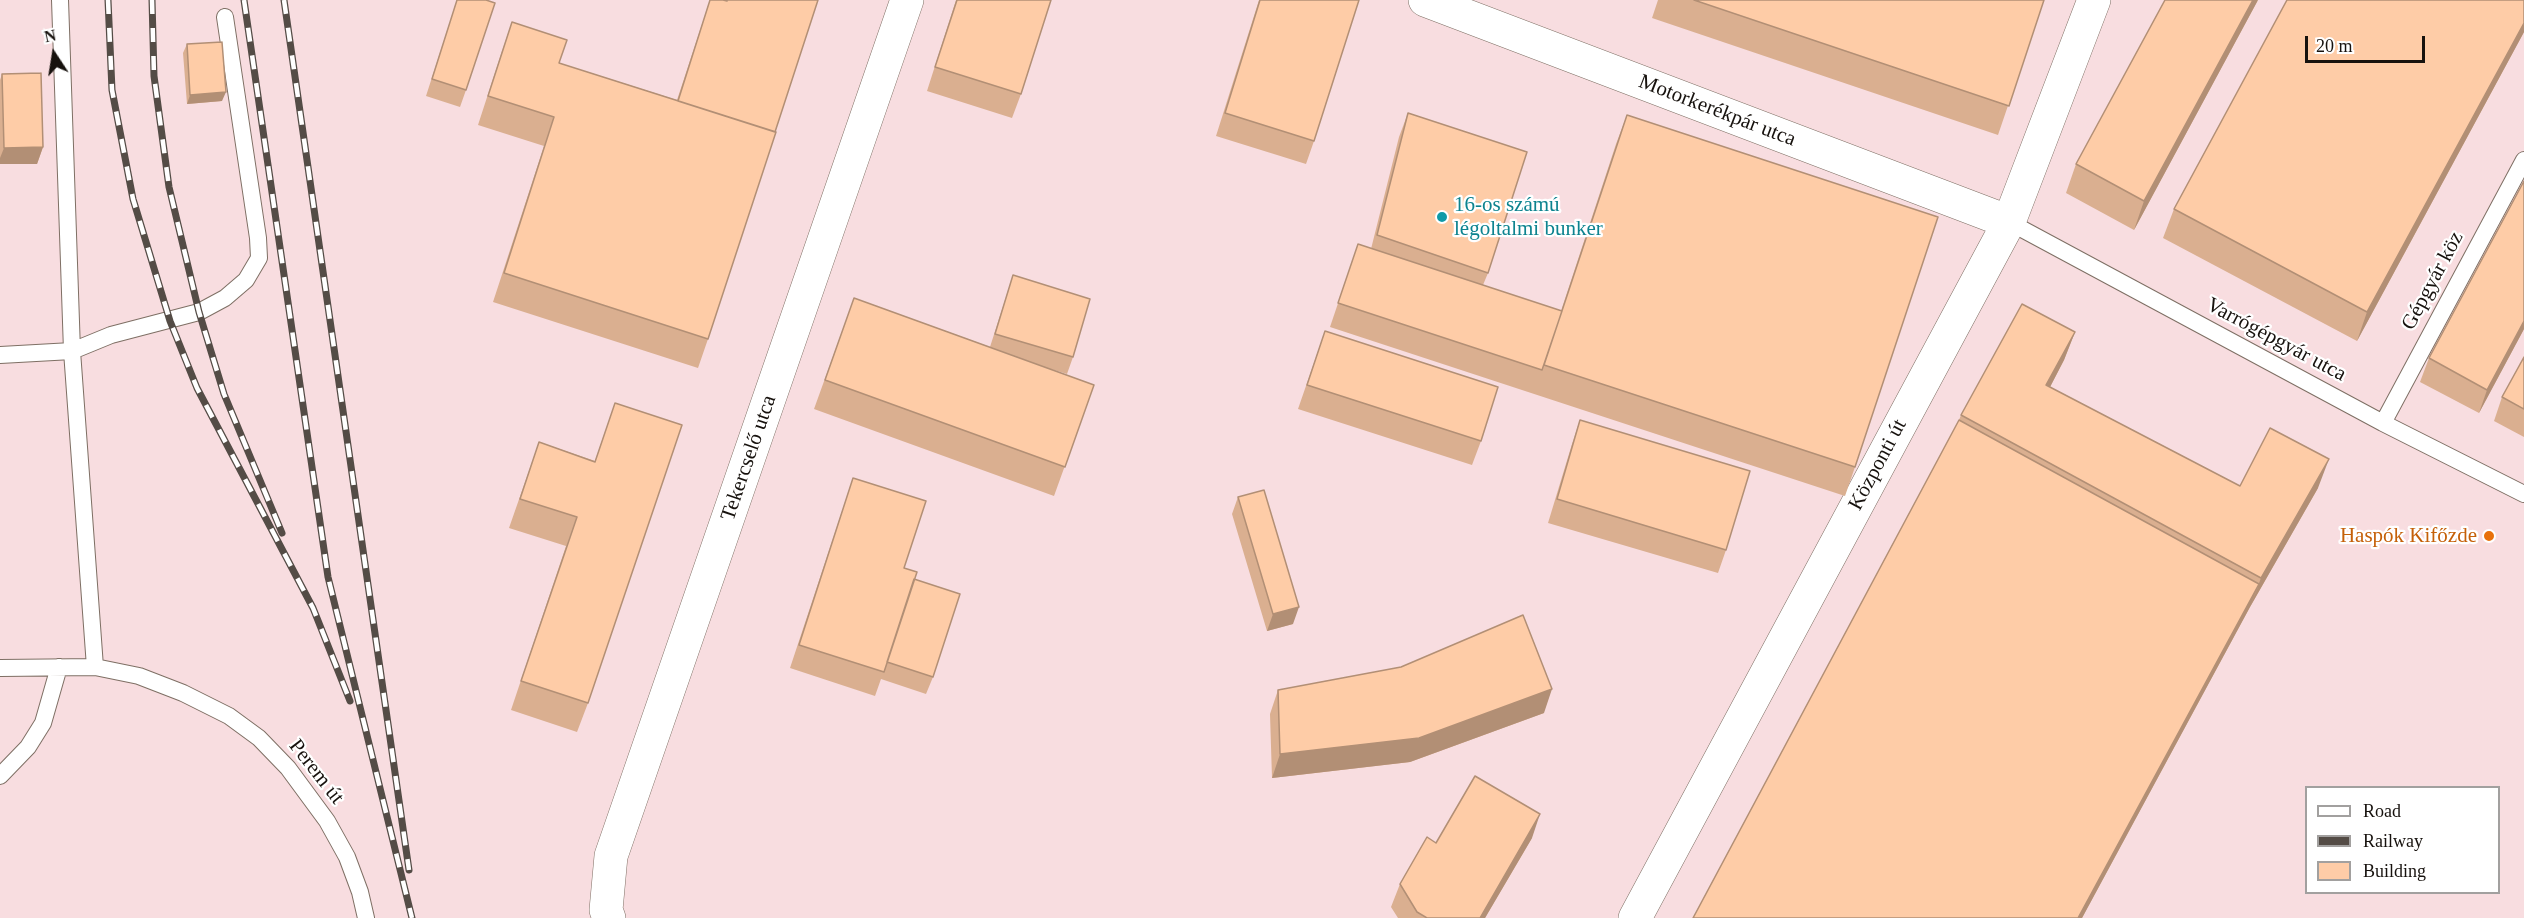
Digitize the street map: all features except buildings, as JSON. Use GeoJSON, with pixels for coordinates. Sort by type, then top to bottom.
{"type":"FeatureCollection","features":[{"type":"Feature","properties":{"kind":"street","name":"Tekercselő utca"},"geometry":{"type":"LineString","coordinates":[[609,918],[606,909],[612,856],[908,0]]}},
{"type":"Feature","properties":{"kind":"street","name":"Motorkerékpár utca"},"geometry":{"type":"LineString","coordinates":[[1425,0],[2009,222]]}},
{"type":"Feature","properties":{"kind":"street","name":"Központi út"},"geometry":{"type":"LineString","coordinates":[[1635,918],[2009,222],[2094,0]]}},
{"type":"Feature","properties":{"kind":"lane"},"geometry":{"type":"LineString","coordinates":[[60,0],[72,351],[95,667]]}},
{"type":"Feature","properties":{"kind":"lane"},"geometry":{"type":"LineString","coordinates":[[0,355],[72,351],[111,335],[199,312],[225,298],[246,280],[258,258],[258,238],[225,17]]}},
{"type":"Feature","properties":{"kind":"lane","name":"Gépgyár köz"},"geometry":{"type":"LineString","coordinates":[[2383,423],[2524,160]]}},
{"type":"Feature","properties":{"kind":"lane","name":"Varrógépgyár utca"},"geometry":{"type":"LineString","coordinates":[[2009,222],[2383,423],[2524,494]]}},
{"type":"Feature","properties":{"kind":"lane"},"geometry":{"type":"LineString","coordinates":[[0,776],[28,747],[43,723],[59,667]]}},
{"type":"Feature","properties":{"kind":"lane","name":"Perem út"},"geometry":{"type":"LineString","coordinates":[[0,668],[95,667],[139,676],[183,693],[229,716],[259,738],[288,768],[327,821],[347,857],[360,891],[366,918]]}},
{"type":"Feature","properties":{"kind":"shaded area"},"geometry":{"type":"Polygon","coordinates":[[[0,0],[2524,0],[2524,918],[0,918],[0,0]]]}},
{"type":"Feature","properties":{"kind":"railway"},"geometry":{"type":"LineString","coordinates":[[108,0],[112,90],[133,199],[170,321],[197,388],[313,608],[350,701]]}},
{"type":"Feature","properties":{"kind":"railway"},"geometry":{"type":"LineString","coordinates":[[152,0],[154,76],[169,187],[199,312],[224,394],[282,533]]}},
{"type":"Feature","properties":{"kind":"railway"},"geometry":{"type":"LineString","coordinates":[[244,0],[328,577],[412,918]]}},
{"type":"Feature","properties":{"kind":"railway"},"geometry":{"type":"LineString","coordinates":[[284,0],[409,870]]}},
{"type":"Feature","properties":{"kind":"place","name":"16-os számú légoltalmi bunker"},"geometry":{"type":"Point","coordinates":[1442,217]}},
{"type":"Feature","properties":{"kind":"place","name":"Haspók Kifőzde"},"geometry":{"type":"Point","coordinates":[2489,536]}}]}
